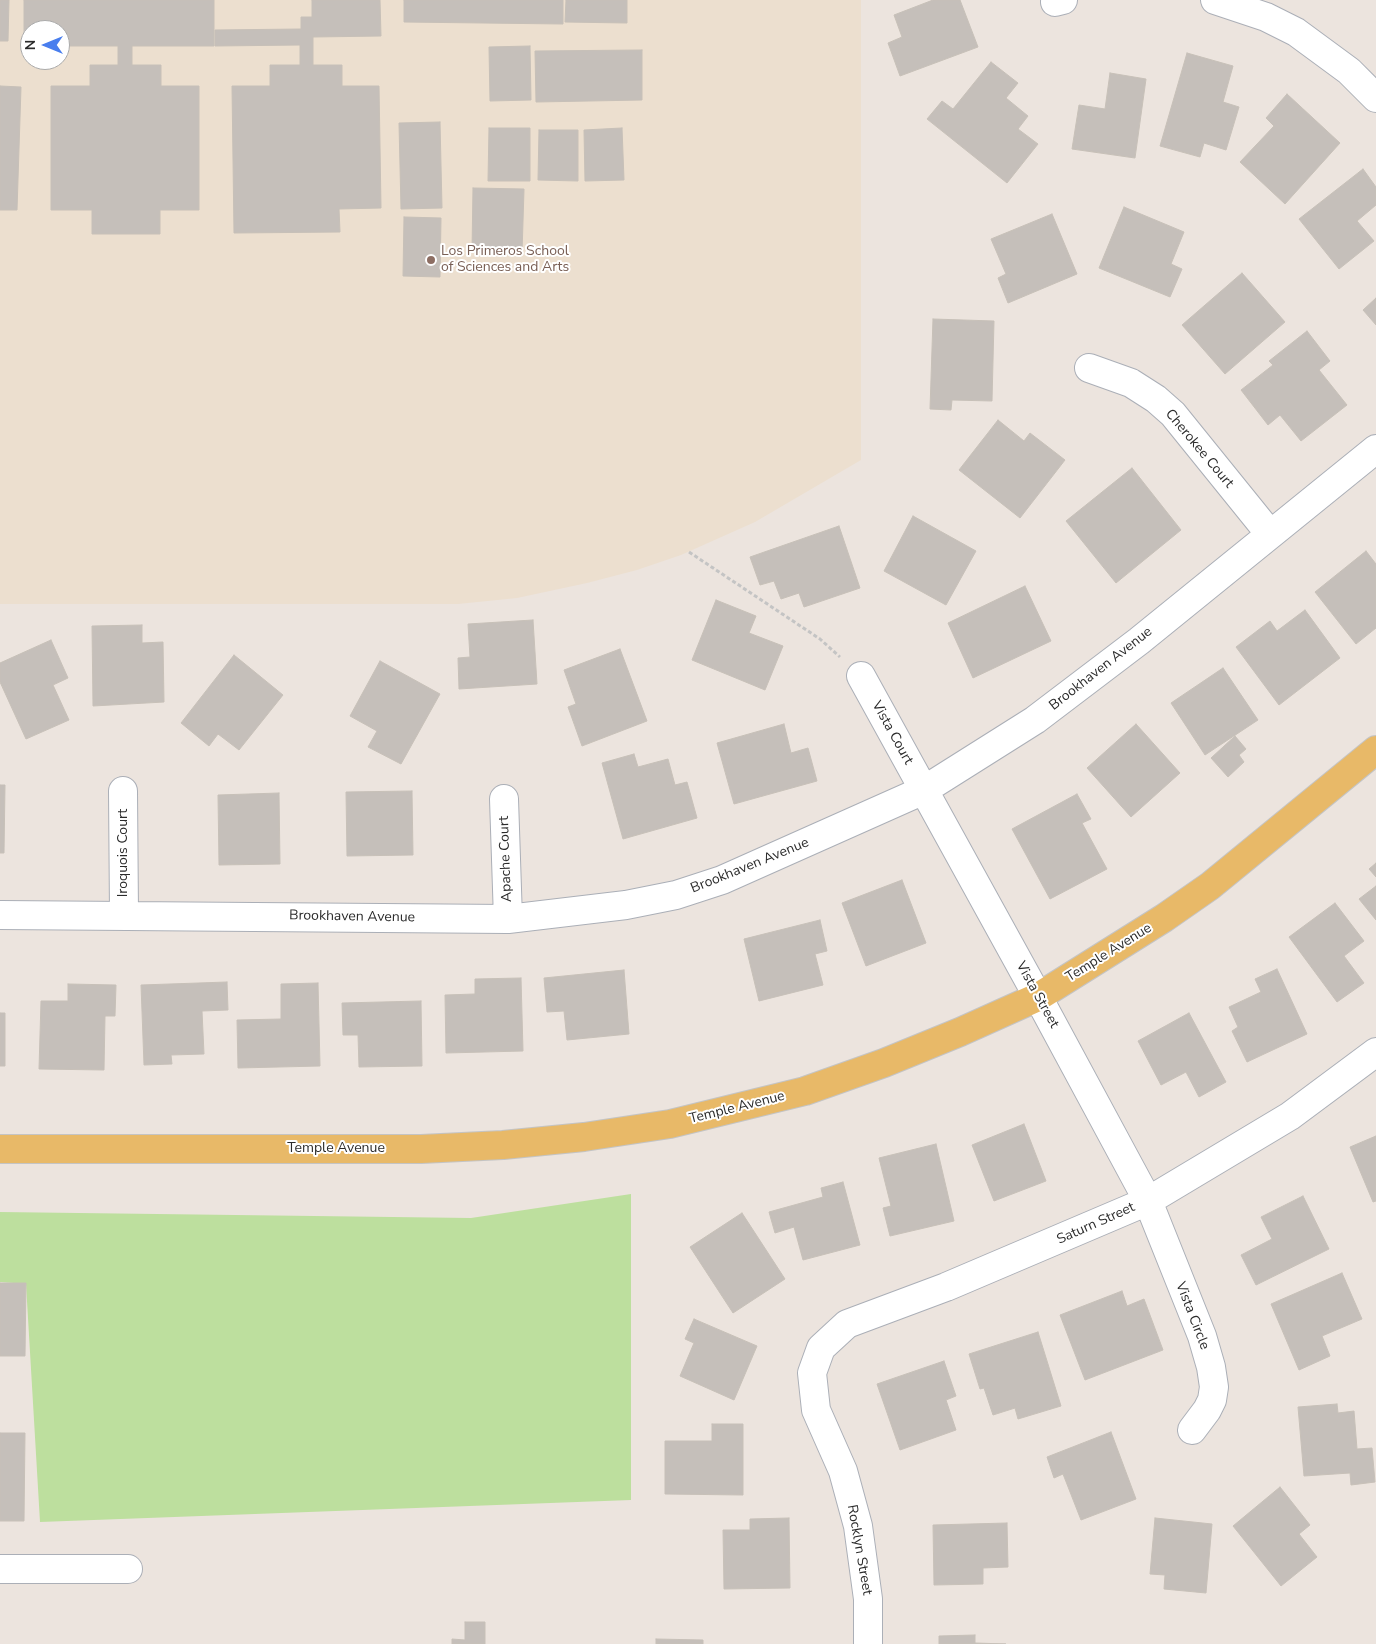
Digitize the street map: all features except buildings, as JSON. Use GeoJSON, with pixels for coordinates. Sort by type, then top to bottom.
{"type":"FeatureCollection","features":[{"type":"Feature","properties":{"kind":"main road","name":"Temple Avenue"},"geometry":{"type":"LineString","coordinates":[[0,1150],[421,1149],[584,1137],[679,1122],[805,1091],[943,1039],[1038,996],[1164,918],[1210,886],[1376,750]]}},
{"type":"Feature","properties":{"kind":"street"},"geometry":{"type":"LineString","coordinates":[[1215,0],[1266,17],[1296,32],[1349,71],[1376,98]]}},
{"type":"Feature","properties":{"kind":"street","name":"Cherokee Court"},"geometry":{"type":"LineString","coordinates":[[1089,368],[1131,383],[1156,399],[1173,414],[1270,534]]}},
{"type":"Feature","properties":{"kind":"street","name":"Brookhaven Avenue"},"geometry":{"type":"LineString","coordinates":[[0,915],[124,914],[508,919],[626,905],[676,895],[722,880],[924,790],[1035,720],[1079,687],[1376,449]]}},
{"type":"Feature","properties":{"kind":"street","name":"Vista Court"},"geometry":{"type":"LineString","coordinates":[[861,676],[924,790]]}},
{"type":"Feature","properties":{"kind":"street","name":"Vista Street"},"geometry":{"type":"LineString","coordinates":[[924,790],[1038,996],[1148,1201]]}},
{"type":"Feature","properties":{"kind":"street","name":"Iroquois Court"},"geometry":{"type":"LineString","coordinates":[[123,791],[124,914]]}},
{"type":"Feature","properties":{"kind":"street","name":"Apache Court"},"geometry":{"type":"LineString","coordinates":[[504,800],[508,919]]}},
{"type":"Feature","properties":{"kind":"street","name":"Saturn Street"},"geometry":{"type":"LineString","coordinates":[[812,1373],[821,1348],[848,1324],[964,1280],[1148,1201],[1290,1116],[1376,1052]]}},
{"type":"Feature","properties":{"kind":"street","name":"Vista Circle"},"geometry":{"type":"LineString","coordinates":[[1148,1201],[1202,1336],[1211,1367],[1214,1387],[1212,1400],[1192,1430]]}},
{"type":"Feature","properties":{"kind":"street","name":"Rocklyn Street"},"geometry":{"type":"LineString","coordinates":[[812,1373],[816,1410],[842,1471],[858,1526],[868,1598],[868,1644]]}},
{"type":"Feature","properties":{"kind":"street"},"geometry":{"type":"LineString","coordinates":[[0,1569],[128,1569]]}},
{"type":"Feature","properties":{"kind":"path"},"geometry":{"type":"LineString","coordinates":[[689,552],[820,639],[861,676]]}},
{"type":"Feature","properties":{"kind":"shaded area","name":"Los Primeros School of Sciences and Arts"},"geometry":{"type":"Polygon","coordinates":[[[0,0],[861,0],[861,460],[755,522],[681,555],[637,570],[587,583],[517,598],[458,604],[0,604],[0,0]]]}},
{"type":"Feature","properties":{"kind":"green space"},"geometry":{"type":"Polygon","coordinates":[[[631,1194],[631,1500],[40,1522],[26,1284],[0,1282],[0,1212],[471,1218],[631,1194]]]}},
{"type":"Feature","properties":{"kind":"place","name":"Los Primeros School of Sciences and Arts"},"geometry":{"type":"Point","coordinates":[431,260]}}]}
